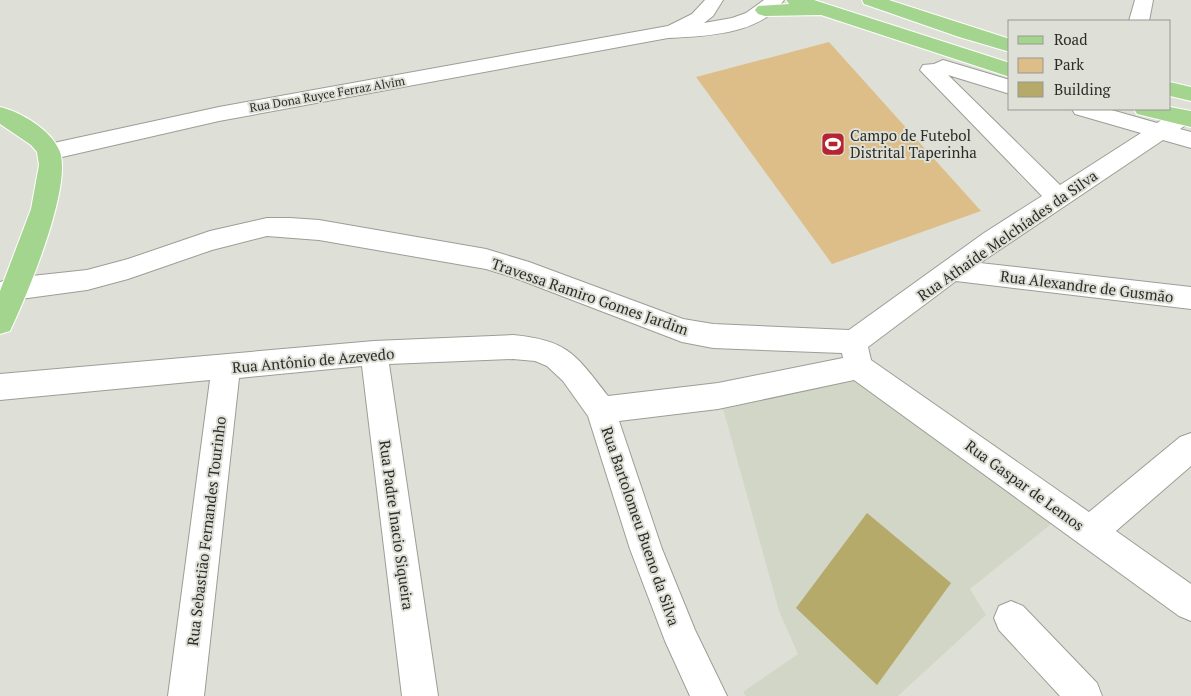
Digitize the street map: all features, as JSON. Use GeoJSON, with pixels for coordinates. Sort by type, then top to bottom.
{"type":"FeatureCollection","features":[{"type":"Feature","properties":{"kind":"main road"},"geometry":{"type":"LineString","coordinates":[[795,0],[1008,69]]}},
{"type":"Feature","properties":{"kind":"main road"},"geometry":{"type":"LineString","coordinates":[[872,0],[966,33],[1008,45]]}},
{"type":"Feature","properties":{"kind":"main road"},"geometry":{"type":"LineString","coordinates":[[765,9],[825,10]]}},
{"type":"Feature","properties":{"kind":"main road"},"geometry":{"type":"LineString","coordinates":[[1171,89],[1191,94]]}},
{"type":"Feature","properties":{"kind":"main road"},"geometry":{"type":"LineString","coordinates":[[1150,110],[1186,118]]}},
{"type":"Feature","properties":{"kind":"main road"},"geometry":{"type":"LineString","coordinates":[[0,114],[33,135],[49,152],[52,167],[33,237],[7,291],[0,323]]}},
{"type":"Feature","properties":{"kind":"street"},"geometry":{"type":"LineString","coordinates":[[1139,20],[1144,0]]}},
{"type":"Feature","properties":{"kind":"street"},"geometry":{"type":"LineString","coordinates":[[713,1],[730,11],[765,9]]}},
{"type":"Feature","properties":{"kind":"street","name":"Rua Dona Ruyce Ferraz Alvim"},"geometry":{"type":"LineString","coordinates":[[668,32],[700,19],[713,1]]}},
{"type":"Feature","properties":{"kind":"street","name":"Rua Dona Ruyce Ferraz Alvim"},"geometry":{"type":"LineString","coordinates":[[49,152],[219,114],[668,32],[714,30],[765,9]]}},
{"type":"Feature","properties":{"kind":"street"},"geometry":{"type":"LineString","coordinates":[[1008,86],[937,68],[1059,198]]}},
{"type":"Feature","properties":{"kind":"street"},"geometry":{"type":"LineString","coordinates":[[1086,110],[1191,140]]}},
{"type":"Feature","properties":{"kind":"street","name":"Rua Athaíde Melchíades da Silva"},"geometry":{"type":"LineString","coordinates":[[856,354],[952,270],[993,240],[1159,132],[1186,118]]}},
{"type":"Feature","properties":{"kind":"street","name":"Travessa Ramiro Gomes Jardim"},"geometry":{"type":"LineString","coordinates":[[7,291],[87,280],[210,241],[267,227],[290,227],[319,230],[486,259],[520,269],[682,330],[713,336],[856,354]]}},
{"type":"Feature","properties":{"kind":"street","name":"Rua Alexandre de Gusmão"},"geometry":{"type":"LineString","coordinates":[[952,270],[1191,298]]}},
{"type":"Feature","properties":{"kind":"street","name":"Rua Antônio de Azevedo"},"geometry":{"type":"LineString","coordinates":[[0,387],[374,353],[513,347],[536,349],[557,358],[573,372],[601,410]]}},
{"type":"Feature","properties":{"kind":"street","name":"Rua Padre Inacio Siqueira"},"geometry":{"type":"LineString","coordinates":[[374,353],[420,696]]}},
{"type":"Feature","properties":{"kind":"street"},"geometry":{"type":"LineString","coordinates":[[601,410],[718,396],[856,354]]}},
{"type":"Feature","properties":{"kind":"street","name":"Rua Gaspar de Lemos"},"geometry":{"type":"LineString","coordinates":[[856,354],[1090,532],[1191,604]]}},
{"type":"Feature","properties":{"kind":"street","name":"Rua Sebastião Fernandes Tourinho"},"geometry":{"type":"LineString","coordinates":[[186,696],[226,367]]}},
{"type":"Feature","properties":{"kind":"street","name":"Rua Bartolomeu Bueno da Silva"},"geometry":{"type":"LineString","coordinates":[[601,410],[646,549],[682,641],[709,696]]}},
{"type":"Feature","properties":{"kind":"street"},"geometry":{"type":"LineString","coordinates":[[1090,532],[1191,447]]}},
{"type":"Feature","properties":{"kind":"street"},"geometry":{"type":"LineString","coordinates":[[1011,618],[1084,696]]}},
{"type":"Feature","properties":{"kind":"shaded area"},"geometry":{"type":"Polygon","coordinates":[[[853,378],[1055,521],[970,589],[986,615],[898,696],[746,696],[743,692],[798,654],[779,611],[722,405],[853,378]]]}},
{"type":"Feature","properties":{"kind":"green space","name":"Campo de Futebol Distrital Taperinha"},"geometry":{"type":"Polygon","coordinates":[[[829,42],[981,211],[832,264],[696,77],[829,42]]]}},
{"type":"Feature","properties":{"kind":"building"},"geometry":{"type":"Polygon","coordinates":[[[867,513],[951,583],[877,685],[796,608],[867,513]]]}},
{"type":"Feature","properties":{"kind":"place","name":"Campo de Futebol Distrital Taperinha"},"geometry":{"type":"Point","coordinates":[833,144]}}]}
